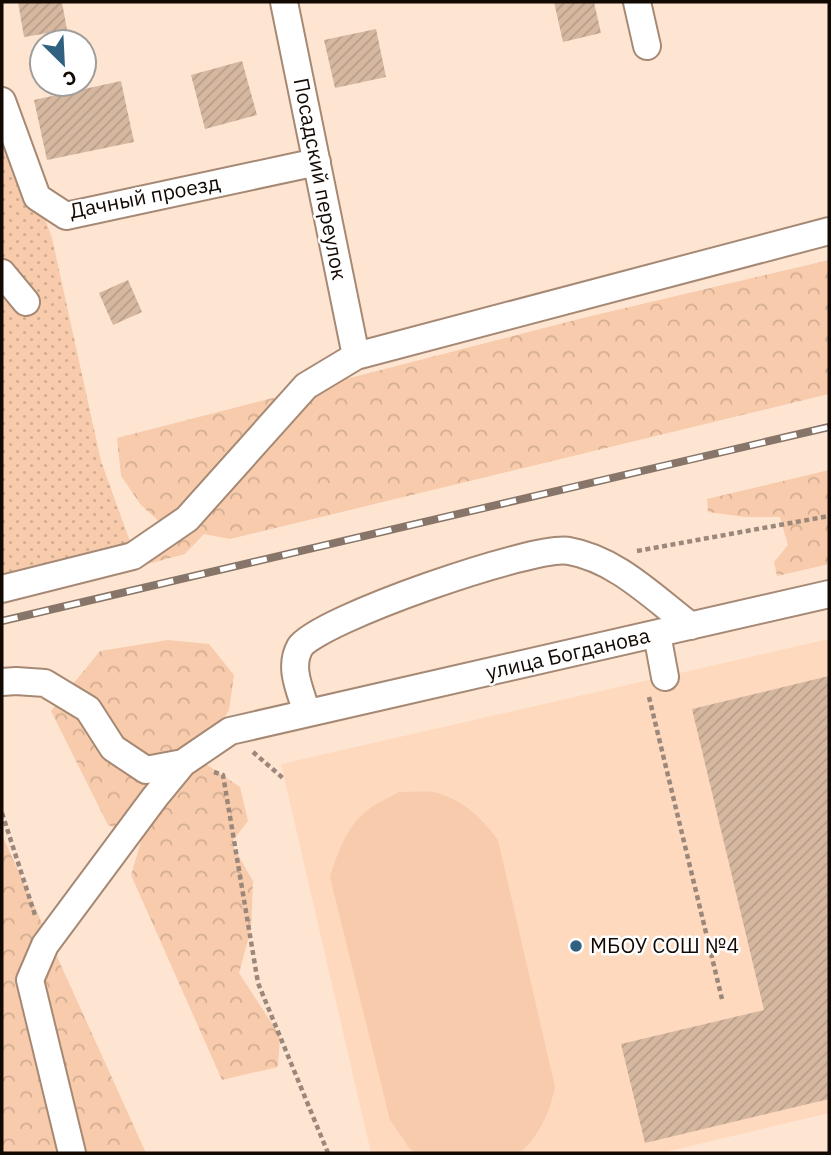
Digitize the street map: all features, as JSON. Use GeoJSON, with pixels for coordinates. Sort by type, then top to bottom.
{"type":"FeatureCollection","features":[{"type":"Feature","properties":{"kind":"street","name":"Посадский переулок"},"geometry":{"type":"LineString","coordinates":[[284,2],[356,356]]}},
{"type":"Feature","properties":{"kind":"street"},"geometry":{"type":"LineString","coordinates":[[638,2],[647,46]]}},
{"type":"Feature","properties":{"kind":"street","name":"Дачный проезд"},"geometry":{"type":"LineString","coordinates":[[2,101],[37,197],[66,216],[317,162]]}},
{"type":"Feature","properties":{"kind":"street"},"geometry":{"type":"LineString","coordinates":[[2,589],[133,556],[187,519],[306,386],[356,356],[829,231]]}},
{"type":"Feature","properties":{"kind":"street"},"geometry":{"type":"LineString","coordinates":[[2,273],[26,302]]}},
{"type":"Feature","properties":{"kind":"street"},"geometry":{"type":"LineString","coordinates":[[307,713],[293,664],[302,644],[381,602],[541,552],[566,550],[594,558],[630,579],[691,626]]}},
{"type":"Feature","properties":{"kind":"street","name":"улица Богданова"},"geometry":{"type":"LineString","coordinates":[[183,762],[230,732],[829,594]]}},
{"type":"Feature","properties":{"kind":"street"},"geometry":{"type":"LineString","coordinates":[[657,634],[657,686]]}},
{"type":"Feature","properties":{"kind":"street"},"geometry":{"type":"LineString","coordinates":[[2,682],[45,683],[88,709],[113,748],[146,770],[183,762]]}},
{"type":"Feature","properties":{"kind":"street"},"geometry":{"type":"LineString","coordinates":[[72,1153],[30,980],[45,945],[183,762]]}},
{"type":"Feature","properties":{"kind":"path"},"geometry":{"type":"LineString","coordinates":[[635,551],[829,516]]}},
{"type":"Feature","properties":{"kind":"path"},"geometry":{"type":"LineString","coordinates":[[657,686],[722,999]]}},
{"type":"Feature","properties":{"kind":"path"},"geometry":{"type":"LineString","coordinates":[[230,732],[284,779]]}},
{"type":"Feature","properties":{"kind":"path"},"geometry":{"type":"LineString","coordinates":[[223,775],[258,983],[328,1153]]}},
{"type":"Feature","properties":{"kind":"path"},"geometry":{"type":"LineString","coordinates":[[2,813],[45,945]]}},
{"type":"Feature","properties":{"kind":"shaded area","name":"МБОУ СОШ №4"},"geometry":{"type":"Polygon","coordinates":[[[829,639],[829,1113],[661,1153],[371,1153],[281,764],[829,639]]]}},
{"type":"Feature","properties":{"kind":"green space"},"geometry":{"type":"Polygon","coordinates":[[[2,102],[52,238],[101,461],[132,547],[2,578],[2,102]]]}},
{"type":"Feature","properties":{"kind":"green space"},"geometry":{"type":"Polygon","coordinates":[[[829,260],[829,394],[230,539],[204,534],[185,554],[144,565],[138,556],[163,525],[141,505],[121,476],[117,438],[587,317],[829,260]]]}},
{"type":"Feature","properties":{"kind":"green space"},"geometry":{"type":"Polygon","coordinates":[[[829,470],[829,564],[777,576],[774,562],[788,545],[780,517],[745,517],[708,512],[707,499],[829,470]]]}},
{"type":"Feature","properties":{"kind":"green space"},"geometry":{"type":"Polygon","coordinates":[[[168,640],[209,644],[234,675],[229,710],[200,760],[240,787],[248,821],[231,843],[253,881],[251,929],[239,973],[280,1036],[278,1067],[222,1080],[131,875],[142,838],[108,825],[51,711],[100,651],[168,640]]]}},
{"type":"Feature","properties":{"kind":"green space"},"geometry":{"type":"Polygon","coordinates":[[[399,792],[433,792],[453,799],[478,817],[498,840],[555,1087],[543,1123],[520,1153],[416,1153],[410,1149],[390,1120],[330,877],[349,831],[361,815],[399,792]]]}},
{"type":"Feature","properties":{"kind":"green space"},"geometry":{"type":"Polygon","coordinates":[[[2,835],[146,1153],[2,1153],[2,835]]]}},
{"type":"Feature","properties":{"kind":"building"},"geometry":{"type":"Polygon","coordinates":[[[18,2],[62,2],[67,28],[28,28],[28,36],[24,37],[18,2]]]}},
{"type":"Feature","properties":{"kind":"building"},"geometry":{"type":"Polygon","coordinates":[[[554,2],[594,2],[601,33],[563,42],[554,2]]]}},
{"type":"Feature","properties":{"kind":"building"},"geometry":{"type":"Polygon","coordinates":[[[376,29],[386,77],[335,88],[324,40],[376,29]]]}},
{"type":"Feature","properties":{"kind":"building"},"geometry":{"type":"Polygon","coordinates":[[[242,61],[257,115],[205,129],[191,75],[242,61]]]}},
{"type":"Feature","properties":{"kind":"building"},"geometry":{"type":"Polygon","coordinates":[[[121,81],[134,142],[47,160],[34,100],[98,98],[98,86],[121,81]]]}},
{"type":"Feature","properties":{"kind":"building"},"geometry":{"type":"Polygon","coordinates":[[[128,280],[142,312],[113,325],[99,293],[128,280]]]}},
{"type":"Feature","properties":{"kind":"building"},"geometry":{"type":"Polygon","coordinates":[[[829,676],[829,1099],[645,1143],[621,1044],[764,1010],[692,709],[829,676]]]}},
{"type":"Feature","properties":{"kind":"railway"},"geometry":{"type":"LineString","coordinates":[[2,621],[829,427]]}},
{"type":"Feature","properties":{"kind":"place","name":"МБОУ СОШ №4"},"geometry":{"type":"Point","coordinates":[576,946]}}]}
